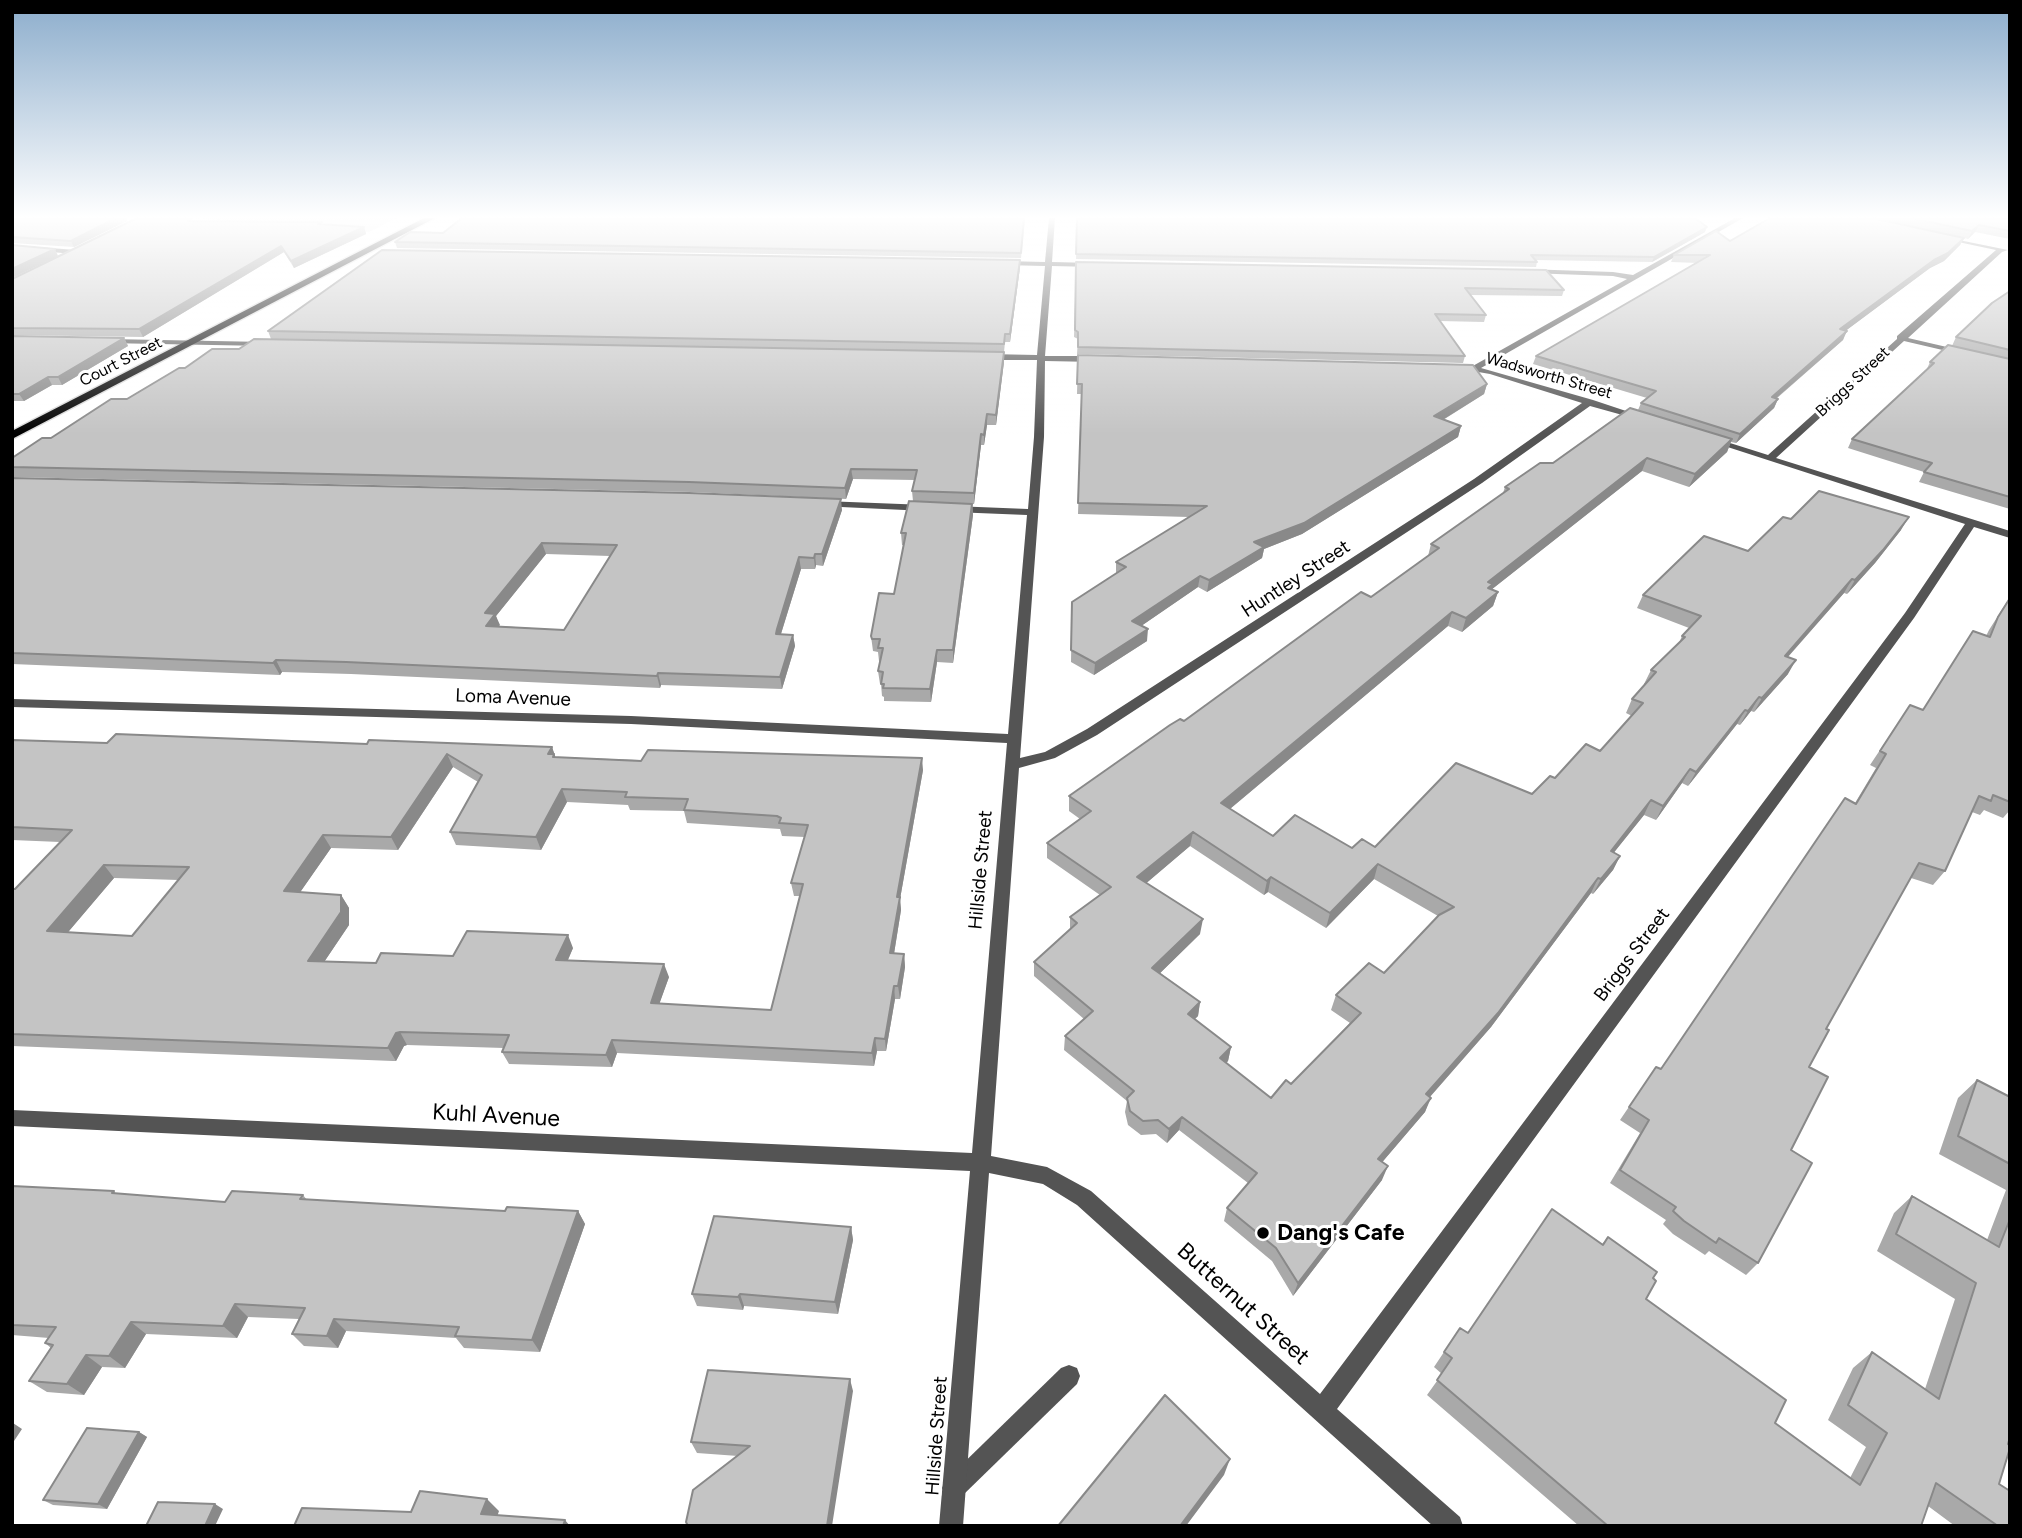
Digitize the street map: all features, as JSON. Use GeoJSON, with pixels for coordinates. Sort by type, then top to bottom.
{"type":"FeatureCollection","features":[{"type":"Feature","properties":{"kind":"main road","name":"Court Street"},"geometry":{"type":"LineString","coordinates":[[12,436],[293,290]]}},
{"type":"Feature","properties":{"kind":"street","name":"Hillside Street"},"geometry":{"type":"LineString","coordinates":[[951,1526],[1032,512],[1046,290]]}},
{"type":"Feature","properties":{"kind":"street"},"geometry":{"type":"LineString","coordinates":[[1474,369],[1614,290]]}},
{"type":"Feature","properties":{"kind":"street","name":"Briggs Street"},"geometry":{"type":"LineString","coordinates":[[1769,459],[1900,338],[1958,290]]}},
{"type":"Feature","properties":{"kind":"street"},"geometry":{"type":"LineString","coordinates":[[1900,338],[1974,356]]}},
{"type":"Feature","properties":{"kind":"street"},"geometry":{"type":"LineString","coordinates":[[95,341],[274,345]]}},
{"type":"Feature","properties":{"kind":"street"},"geometry":{"type":"LineString","coordinates":[[973,356],[1110,359]]}},
{"type":"Feature","properties":{"kind":"street","name":"Wadsworth Street"},"geometry":{"type":"LineString","coordinates":[[1450,367],[1474,369],[1654,422]]}},
{"type":"Feature","properties":{"kind":"street","name":"Huntley Street"},"geometry":{"type":"LineString","coordinates":[[1011,765],[1050,755],[1092,732],[1478,481],[1590,402]]}},
{"type":"Feature","properties":{"kind":"street"},"geometry":{"type":"LineString","coordinates":[[1705,439],[2010,535]]}},
{"type":"Feature","properties":{"kind":"street"},"geometry":{"type":"LineString","coordinates":[[811,503],[932,508]]}},
{"type":"Feature","properties":{"kind":"street"},"geometry":{"type":"LineString","coordinates":[[945,509],[1032,512]]}},
{"type":"Feature","properties":{"kind":"street","name":"Briggs Street"},"geometry":{"type":"LineString","coordinates":[[1322,1410],[1902,626],[1971,523]]}},
{"type":"Feature","properties":{"kind":"street","name":"Loma Avenue"},"geometry":{"type":"LineString","coordinates":[[12,704],[618,720],[1013,739]]}},
{"type":"Feature","properties":{"kind":"street","name":"Kuhl Avenue"},"geometry":{"type":"LineString","coordinates":[[12,1118],[978,1162]]}},
{"type":"Feature","properties":{"kind":"street","name":"Butternut Street"},"geometry":{"type":"LineString","coordinates":[[978,1162],[1047,1177],[1084,1198],[1451,1526]]}},
{"type":"Feature","properties":{"kind":"street"},"geometry":{"type":"LineString","coordinates":[[954,1488],[1069,1376]]}},
{"type":"Feature","properties":{"kind":"building"},"geometry":{"type":"Polygon","coordinates":[[[12,290],[206,290],[139,329],[12,328],[12,290]]]}},
{"type":"Feature","properties":{"kind":"building"},"geometry":{"type":"Polygon","coordinates":[[[326,290],[1016,290],[1010,334],[1005,334],[1004,344],[268,331],[326,290]]]}},
{"type":"Feature","properties":{"kind":"building"},"geometry":{"type":"Polygon","coordinates":[[[1076,290],[1466,290],[1486,315],[1435,314],[1465,356],[1078,347],[1078,332],[1075,330],[1076,290]]]}},
{"type":"Feature","properties":{"kind":"building"},"geometry":{"type":"Polygon","coordinates":[[[1650,290],[1893,290],[1840,329],[1847,331],[1772,397],[1778,399],[1740,434],[1641,403],[1656,391],[1536,356],[1650,290]]]}},
{"type":"Feature","properties":{"kind":"building"},"geometry":{"type":"Polygon","coordinates":[[[2010,291],[2010,350],[1956,337],[1992,303],[2010,291]]]}},
{"type":"Feature","properties":{"kind":"building"},"geometry":{"type":"Polygon","coordinates":[[[12,336],[124,338],[58,377],[48,377],[19,394],[12,394],[12,336]]]}},
{"type":"Feature","properties":{"kind":"building"},"geometry":{"type":"Polygon","coordinates":[[[254,339],[1004,352],[996,415],[987,414],[984,435],[981,434],[974,493],[912,491],[917,470],[851,469],[845,488],[12,467],[12,458],[42,438],[51,438],[111,399],[127,399],[179,368],[185,368],[212,349],[239,349],[254,339]]]}},
{"type":"Feature","properties":{"kind":"building"},"geometry":{"type":"Polygon","coordinates":[[[1948,345],[2010,359],[2010,497],[1924,472],[1932,463],[1852,439],[1934,363],[1930,362],[1948,345]]]}},
{"type":"Feature","properties":{"kind":"building"},"geometry":{"type":"Polygon","coordinates":[[[1078,355],[1473,365],[1487,384],[1434,416],[1461,426],[1304,523],[1254,542],[1264,547],[1209,580],[1200,576],[1132,621],[1148,629],[1095,663],[1071,650],[1072,602],[1126,567],[1116,562],[1207,506],[1078,503],[1082,384],[1077,384],[1078,355]]]}},
{"type":"Feature","properties":{"kind":"building"},"geometry":{"type":"Polygon","coordinates":[[[1630,408],[1732,439],[1695,474],[1647,458],[1488,582],[1493,584],[1488,588],[1498,592],[1466,618],[1452,612],[1221,803],[1273,836],[1295,815],[1352,848],[1362,839],[1375,847],[1456,763],[1532,794],[1550,776],[1555,778],[1586,744],[1600,751],[1643,703],[1632,699],[1656,672],[1651,670],[1685,637],[1682,636],[1701,616],[1643,595],[1704,536],[1748,551],[1783,517],[1791,519],[1819,491],[1909,517],[1883,550],[1855,580],[1852,579],[1785,656],[1796,660],[1762,698],[1759,697],[1748,711],[1745,710],[1696,772],[1690,769],[1663,806],[1651,800],[1611,851],[1620,856],[1601,879],[1598,878],[1498,1013],[1426,1094],[1431,1098],[1378,1159],[1388,1166],[1298,1283],[1276,1248],[1227,1208],[1257,1173],[1182,1117],[1169,1129],[1158,1120],[1143,1121],[1130,1111],[1127,1098],[1134,1091],[1065,1036],[1093,1011],[1034,962],[1077,923],[1070,917],[1111,887],[1047,843],[1091,811],[1069,796],[1170,725],[1180,719],[1184,721],[1361,592],[1371,597],[1439,548],[1431,544],[1509,489],[1505,487],[1540,463],[1553,463],[1630,408]],[[1193,832],[1137,877],[1203,919],[1152,968],[1200,1002],[1188,1014],[1231,1047],[1220,1058],[1271,1098],[1286,1080],[1291,1084],[1361,1013],[1336,995],[1369,963],[1384,973],[1439,915],[1454,907],[1378,864],[1330,913],[1271,877],[1267,881],[1193,832]]]}},
{"type":"Feature","properties":{"kind":"building"},"geometry":{"type":"Polygon","coordinates":[[[12,478],[689,493],[841,499],[822,554],[815,554],[814,558],[799,557],[776,634],[793,635],[780,677],[658,673],[657,676],[346,662],[276,660],[273,663],[12,653],[12,478]],[[542,543],[485,613],[495,614],[486,626],[564,630],[617,545],[542,543]]]}},
{"type":"Feature","properties":{"kind":"building"},"geometry":{"type":"Polygon","coordinates":[[[909,501],[972,504],[953,650],[937,650],[930,689],[883,688],[883,672],[878,671],[883,648],[878,648],[880,639],[872,639],[871,636],[879,593],[894,594],[906,533],[901,533],[909,501]]]}},
{"type":"Feature","properties":{"kind":"building"},"geometry":{"type":"Polygon","coordinates":[[[2010,598],[2010,802],[1993,795],[1991,801],[1979,796],[1945,871],[1919,863],[1826,1029],[1829,1030],[1809,1067],[1828,1077],[1791,1150],[1812,1163],[1758,1263],[1719,1238],[1716,1243],[1684,1221],[1673,1211],[1676,1207],[1620,1170],[1649,1120],[1629,1107],[1656,1067],[1661,1069],[1845,798],[1856,804],[1886,754],[1880,751],[1910,705],[1923,710],[1973,631],[1990,637],[2010,598]]]}},
{"type":"Feature","properties":{"kind":"building"},"geometry":{"type":"Polygon","coordinates":[[[116,734],[367,744],[369,740],[552,747],[548,754],[554,754],[553,757],[641,761],[648,750],[922,758],[897,897],[900,897],[890,953],[904,954],[898,986],[894,986],[885,1039],[875,1038],[872,1053],[612,1040],[606,1055],[502,1052],[509,1035],[400,1032],[396,1033],[388,1048],[385,1048],[12,1034],[12,889],[15,889],[72,830],[12,827],[12,740],[107,743],[116,734]],[[447,754],[391,837],[323,835],[284,891],[341,895],[341,912],[308,961],[376,963],[381,953],[453,956],[467,931],[568,935],[556,960],[664,964],[651,1003],[771,1010],[803,884],[791,883],[808,825],[779,823],[781,818],[777,816],[684,810],[688,799],[625,797],[627,792],[562,789],[536,837],[450,832],[482,775],[447,754]],[[104,865],[47,931],[132,936],[189,867],[104,865]]]}},
{"type":"Feature","properties":{"kind":"building"},"geometry":{"type":"Polygon","coordinates":[[[1977,1080],[2010,1097],[2010,1164],[1958,1136],[1977,1080]]]}},
{"type":"Feature","properties":{"kind":"building"},"geometry":{"type":"Polygon","coordinates":[[[12,1186],[114,1191],[112,1193],[225,1202],[232,1191],[303,1195],[300,1199],[505,1211],[507,1207],[578,1211],[532,1340],[455,1336],[459,1327],[334,1319],[327,1336],[292,1334],[305,1308],[235,1304],[223,1326],[131,1322],[109,1356],[86,1355],[67,1384],[29,1381],[53,1345],[45,1343],[56,1327],[12,1325],[12,1186]]]}},
{"type":"Feature","properties":{"kind":"building"},"geometry":{"type":"Polygon","coordinates":[[[1912,1196],[1999,1247],[2010,1219],[2010,1448],[1999,1484],[2010,1491],[2010,1526],[1998,1526],[1936,1483],[1921,1526],[1608,1526],[1437,1380],[1452,1358],[1444,1352],[1460,1328],[1468,1333],[1552,1209],[1603,1245],[1608,1237],[1657,1272],[1653,1278],[1656,1281],[1646,1299],[1786,1400],[1775,1423],[1860,1485],[1887,1433],[1848,1405],[1872,1352],[1939,1399],[1976,1283],[1896,1234],[1912,1196]]]}},
{"type":"Feature","properties":{"kind":"building"},"geometry":{"type":"Polygon","coordinates":[[[714,1216],[851,1227],[835,1302],[740,1294],[738,1297],[692,1294],[714,1216]]]}},
{"type":"Feature","properties":{"kind":"building"},"geometry":{"type":"Polygon","coordinates":[[[708,1370],[850,1379],[827,1526],[688,1526],[686,1522],[693,1490],[750,1446],[691,1442],[708,1370]]]}},
{"type":"Feature","properties":{"kind":"building"},"geometry":{"type":"Polygon","coordinates":[[[1165,1395],[1230,1459],[1180,1526],[1058,1526],[1165,1395]]]}},
{"type":"Feature","properties":{"kind":"building"},"geometry":{"type":"Polygon","coordinates":[[[87,1428],[139,1432],[98,1504],[43,1500],[87,1428]]]}},
{"type":"Feature","properties":{"kind":"building"},"geometry":{"type":"Polygon","coordinates":[[[420,1491],[487,1499],[481,1514],[565,1520],[563,1526],[294,1526],[302,1508],[411,1512],[420,1491]]]}},
{"type":"Feature","properties":{"kind":"building"},"geometry":{"type":"Polygon","coordinates":[[[158,1502],[215,1504],[205,1526],[146,1526],[158,1502]]]}},
{"type":"Feature","properties":{"kind":"place","name":"Dang's Cafe"},"geometry":{"type":"Point","coordinates":[1263,1233]}}]}
